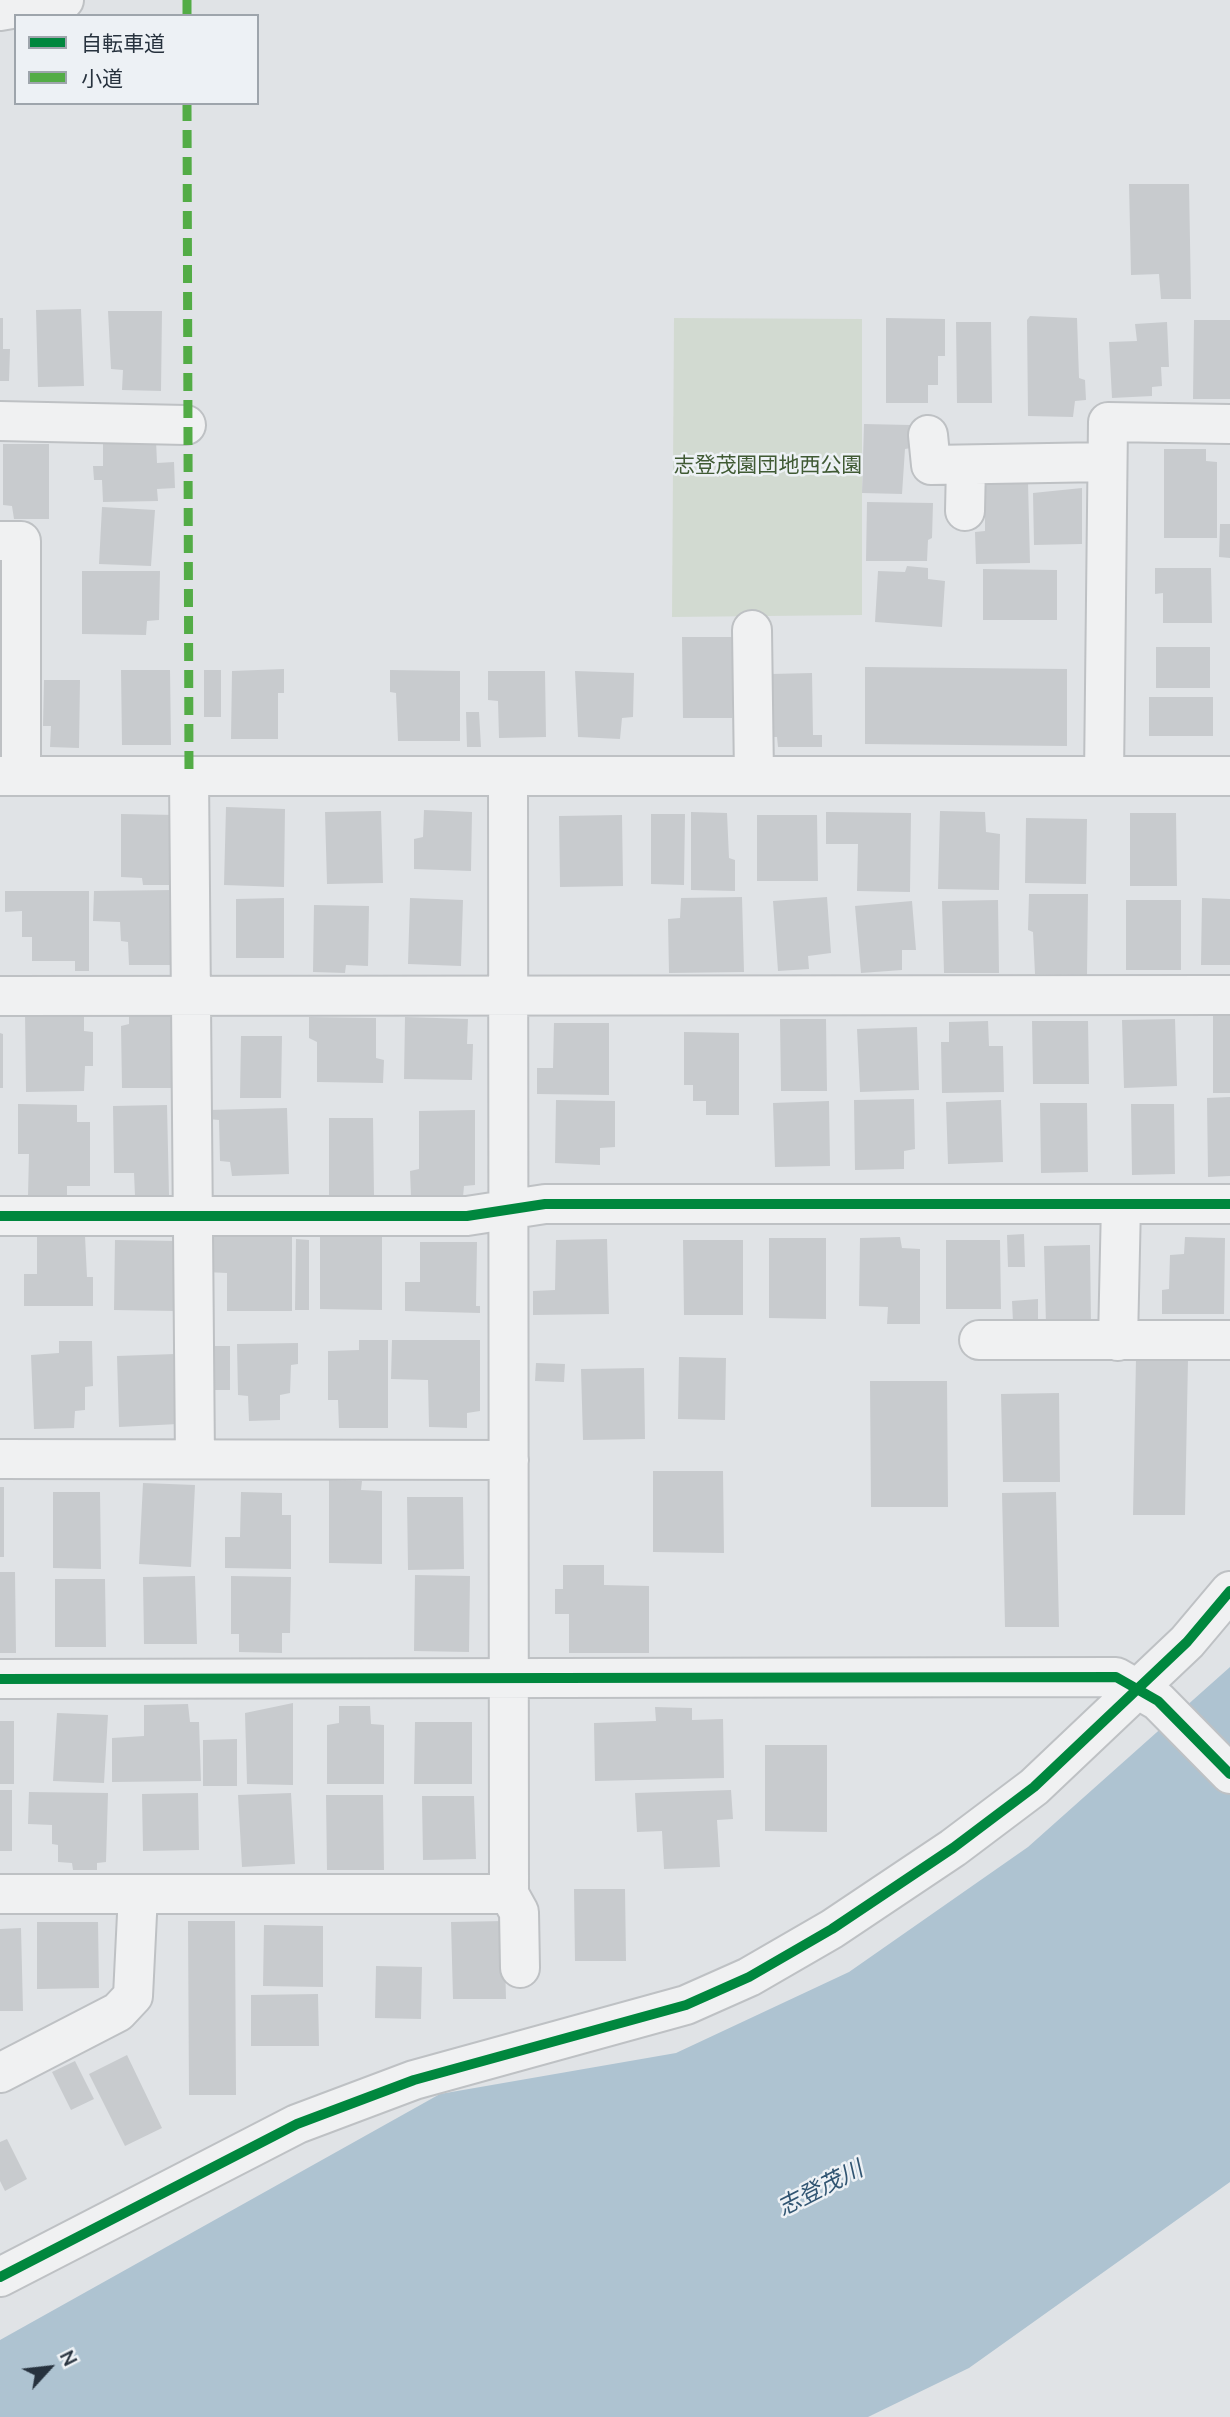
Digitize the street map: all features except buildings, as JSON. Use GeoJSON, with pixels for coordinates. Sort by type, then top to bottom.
{"type":"FeatureCollection","features":[{"type":"Feature","properties":{"kind":"street"},"geometry":{"type":"LineString","coordinates":[[0,11],[64,0]]}},
{"type":"Feature","properties":{"kind":"street"},"geometry":{"type":"LineString","coordinates":[[0,421],[186,425]]}},
{"type":"Feature","properties":{"kind":"street"},"geometry":{"type":"LineString","coordinates":[[1104,776],[1108,422],[1230,424]]}},
{"type":"Feature","properties":{"kind":"street"},"geometry":{"type":"LineString","coordinates":[[928,435],[931,465],[1107,462]]}},
{"type":"Feature","properties":{"kind":"street"},"geometry":{"type":"LineString","coordinates":[[965,512],[966,465]]}},
{"type":"Feature","properties":{"kind":"street"},"geometry":{"type":"LineString","coordinates":[[0,541],[21,541],[11,776],[1230,776]]}},
{"type":"Feature","properties":{"kind":"street"},"geometry":{"type":"LineString","coordinates":[[752,630],[754,776]]}},
{"type":"Feature","properties":{"kind":"street"},"geometry":{"type":"LineString","coordinates":[[189,776],[195,1459]]}},
{"type":"Feature","properties":{"kind":"street"},"geometry":{"type":"LineString","coordinates":[[508,776],[509,1894],[519,1912],[520,1968]]}},
{"type":"Feature","properties":{"kind":"street"},"geometry":{"type":"LineString","coordinates":[[0,996],[1230,995]]}},
{"type":"Feature","properties":{"kind":"street"},"geometry":{"type":"LineString","coordinates":[[0,1216],[467,1216],[545,1204],[1230,1204]]}},
{"type":"Feature","properties":{"kind":"street"},"geometry":{"type":"LineString","coordinates":[[1118,1341],[1121,1204]]}},
{"type":"Feature","properties":{"kind":"street"},"geometry":{"type":"LineString","coordinates":[[979,1340],[1230,1340]]}},
{"type":"Feature","properties":{"kind":"street"},"geometry":{"type":"LineString","coordinates":[[0,1459],[509,1460]]}},
{"type":"Feature","properties":{"kind":"street"},"geometry":{"type":"LineString","coordinates":[[0,2277],[297,2124],[427,2076],[686,2005],[749,1977],[832,1929],[953,1848],[1034,1787],[1148,1695],[1187,1642],[1230,1591]]}},
{"type":"Feature","properties":{"kind":"street"},"geometry":{"type":"LineString","coordinates":[[0,1679],[1116,1677],[1148,1695],[1230,1774]]}},
{"type":"Feature","properties":{"kind":"street"},"geometry":{"type":"LineString","coordinates":[[0,1894],[509,1894]]}},
{"type":"Feature","properties":{"kind":"street"},"geometry":{"type":"LineString","coordinates":[[0,2073],[118,2012],[134,1996],[138,1894]]}},
{"type":"Feature","properties":{"kind":"green space","name":"志登茂園団地西公園"},"geometry":{"type":"Polygon","coordinates":[[[674,318],[862,319],[862,615],[672,617],[674,318]]]}},
{"type":"Feature","properties":{"kind":"water","name":"志登茂川"},"geometry":{"type":"Polygon","coordinates":[[[1230,1667],[1230,2182],[969,2368],[868,2417],[0,2417],[0,2340],[440,2094],[676,2053],[849,1972],[1028,1847],[1230,1667]]]}},
{"type":"Feature","properties":{"kind":"marked path"},"geometry":{"type":"LineString","coordinates":[[187,0],[187,14]]}},
{"type":"Feature","properties":{"kind":"marked path"},"geometry":{"type":"LineString","coordinates":[[187,105],[189,776]]}},
{"type":"Feature","properties":{"kind":"cycle path"},"geometry":{"type":"LineString","coordinates":[[0,1216],[467,1216],[545,1204],[1230,1204]]}},
{"type":"Feature","properties":{"kind":"cycle path"},"geometry":{"type":"LineString","coordinates":[[0,2277],[297,2124],[414,2080],[686,2005],[749,1977],[832,1929],[953,1848],[1034,1787],[1187,1642],[1230,1591]]}},
{"type":"Feature","properties":{"kind":"cycle path"},"geometry":{"type":"LineString","coordinates":[[0,1679],[1116,1677],[1158,1701],[1230,1774]]}}]}
